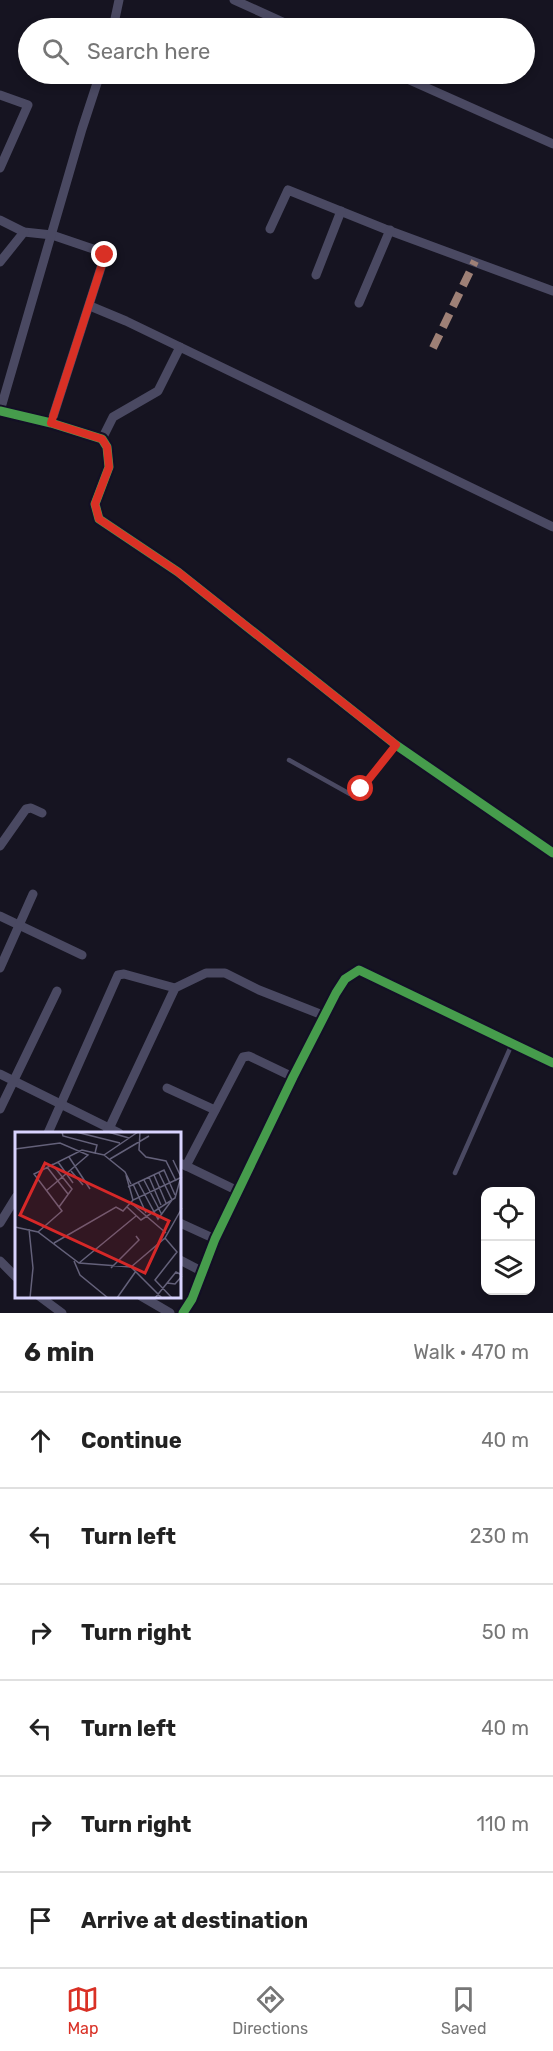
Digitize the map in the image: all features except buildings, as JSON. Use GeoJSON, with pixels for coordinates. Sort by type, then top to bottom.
{"type":"FeatureCollection","features":[{"type":"Feature","properties":{"kind":"street"},"geometry":{"type":"LineString","coordinates":[[115,18],[119,0]]}},
{"type":"Feature","properties":{"kind":"street"},"geometry":{"type":"LineString","coordinates":[[234,0],[274,18]]}},
{"type":"Feature","properties":{"kind":"street"},"geometry":{"type":"LineString","coordinates":[[97,84],[0,411],[51,423],[102,439],[107,447],[109,467],[95,504],[99,519],[178,572],[396,745],[553,853]]}},
{"type":"Feature","properties":{"kind":"street"},"geometry":{"type":"LineString","coordinates":[[418,84],[553,144]]}},
{"type":"Feature","properties":{"kind":"street"},"geometry":{"type":"LineString","coordinates":[[0,95],[28,105],[0,168]]}},
{"type":"Feature","properties":{"kind":"street"},"geometry":{"type":"LineString","coordinates":[[270,229],[288,190],[553,291]]}},
{"type":"Feature","properties":{"kind":"street"},"geometry":{"type":"LineString","coordinates":[[316,275],[341,211]]}},
{"type":"Feature","properties":{"kind":"street"},"geometry":{"type":"LineString","coordinates":[[0,220],[24,232],[52,235],[105,255],[51,423]]}},
{"type":"Feature","properties":{"kind":"street"},"geometry":{"type":"LineString","coordinates":[[359,303],[390,230]]}},
{"type":"Feature","properties":{"kind":"street"},"geometry":{"type":"LineString","coordinates":[[0,262],[24,232]]}},
{"type":"Feature","properties":{"kind":"street"},"geometry":{"type":"LineString","coordinates":[[90,306],[553,527]]}},
{"type":"Feature","properties":{"kind":"street"},"geometry":{"type":"LineString","coordinates":[[102,439],[113,417],[158,391],[180,347]]}},
{"type":"Feature","properties":{"kind":"street"},"geometry":{"type":"LineString","coordinates":[[0,846],[26,809],[31,808],[42,813]]}},
{"type":"Feature","properties":{"kind":"street"},"geometry":{"type":"LineString","coordinates":[[0,968],[33,894]]}},
{"type":"Feature","properties":{"kind":"street"},"geometry":{"type":"LineString","coordinates":[[0,916],[82,955]]}},
{"type":"Feature","properties":{"kind":"street"},"geometry":{"type":"LineString","coordinates":[[183,1313],[192,1299],[215,1239],[293,1077],[345,979],[359,970],[553,1063]]}},
{"type":"Feature","properties":{"kind":"street"},"geometry":{"type":"LineString","coordinates":[[0,1074],[108,1131],[175,988],[206,973],[225,973],[259,990],[325,1016]]}},
{"type":"Feature","properties":{"kind":"street"},"geometry":{"type":"LineString","coordinates":[[48,1132],[118,975],[124,974],[175,988]]}},
{"type":"Feature","properties":{"kind":"street"},"geometry":{"type":"LineString","coordinates":[[0,1109],[57,992]]}},
{"type":"Feature","properties":{"kind":"street"},"geometry":{"type":"LineString","coordinates":[[238,1191],[183,1165],[243,1057],[249,1056],[293,1077]]}},
{"type":"Feature","properties":{"kind":"street"},"geometry":{"type":"LineString","coordinates":[[167,1088],[215,1110]]}},
{"type":"Feature","properties":{"kind":"street"},"geometry":{"type":"LineString","coordinates":[[0,1223],[15,1199]]}},
{"type":"Feature","properties":{"kind":"street"},"geometry":{"type":"LineString","coordinates":[[182,1224],[215,1239]]}},
{"type":"Feature","properties":{"kind":"street"},"geometry":{"type":"LineString","coordinates":[[0,1261],[15,1276]]}},
{"type":"Feature","properties":{"kind":"street"},"geometry":{"type":"LineString","coordinates":[[182,1261],[203,1272]]}},
{"type":"Feature","properties":{"kind":"street"},"geometry":{"type":"LineString","coordinates":[[42,1298],[62,1313]]}},
{"type":"Feature","properties":{"kind":"street"},"geometry":{"type":"LineString","coordinates":[[144,1298],[170,1313]]}},
{"type":"Feature","properties":{"kind":"lane"},"geometry":{"type":"LineString","coordinates":[[289,760],[350,794],[361,789],[396,745]]}},
{"type":"Feature","properties":{"kind":"lane"},"geometry":{"type":"LineString","coordinates":[[456,1173],[512,1044]]}},
{"type":"Feature","properties":{"kind":"marked path"},"geometry":{"type":"LineString","coordinates":[[433,348],[475,261]]}},
{"type":"Feature","properties":{"kind":"cycle path"},"geometry":{"type":"LineString","coordinates":[[0,411],[51,423],[102,439],[107,447],[109,467],[95,504],[99,519],[178,572],[396,745],[553,853]]}},
{"type":"Feature","properties":{"kind":"cycle path"},"geometry":{"type":"LineString","coordinates":[[183,1313],[192,1299],[215,1239],[293,1077],[345,979],[359,970],[553,1063]]}},
{"type":"Feature","properties":{"kind":"route"},"geometry":{"type":"LineString","coordinates":[[105,255],[51,423],[102,439],[107,447],[109,467],[95,504],[99,519],[178,572],[396,745],[361,789]]}}]}
